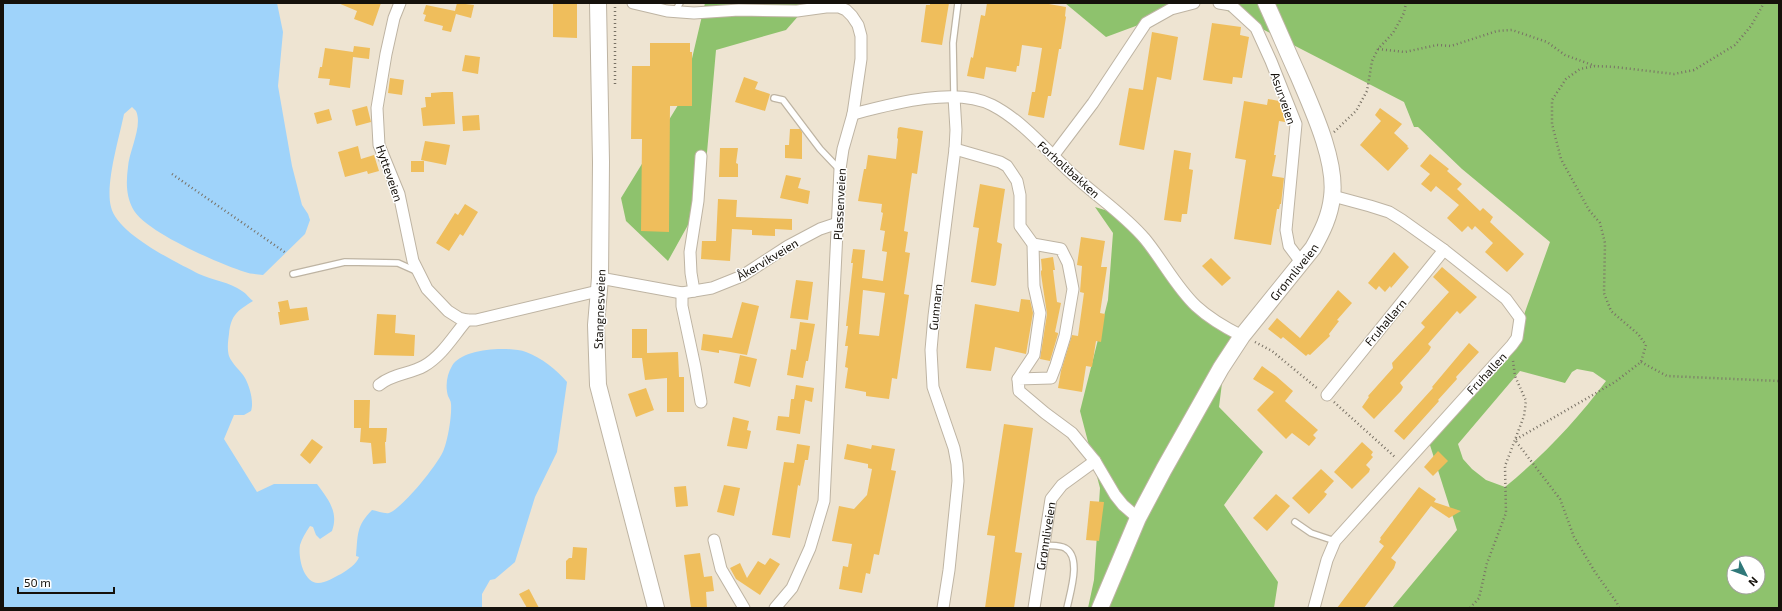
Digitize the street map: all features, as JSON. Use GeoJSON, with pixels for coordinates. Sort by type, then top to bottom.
{"type":"FeatureCollection","features":[{"type":"Feature","properties":{"kind":"street","name":"Hytteveien"},"geometry":{"type":"LineString","coordinates":[[400,3],[394,18],[386,54],[377,108],[379,145],[399,194],[413,261],[418,272],[427,289],[448,311],[467,320]]}},
{"type":"Feature","properties":{"kind":"street","name":"Stangnesveien"},"geometry":{"type":"LineString","coordinates":[[598,3],[601,162],[599,284],[596,325],[598,385],[655,608]]}},
{"type":"Feature","properties":{"kind":"street"},"geometry":{"type":"LineString","coordinates":[[1052,156],[1093,103],[1146,23],[1171,9],[1194,3]]}},
{"type":"Feature","properties":{"kind":"street","name":"Asurveien"},"geometry":{"type":"LineString","coordinates":[[1219,3],[1231,5],[1256,28],[1296,124],[1286,230],[1290,246],[1301,262]]}},
{"type":"Feature","properties":{"kind":"street","name":"Grønnliveien"},"geometry":{"type":"LineString","coordinates":[[1100,608],[1138,518],[1199,406],[1242,336],[1313,248],[1322,232],[1329,214],[1332,196],[1332,178],[1324,141],[1308,99],[1266,3]]}},
{"type":"Feature","properties":{"kind":"street","name":"Plassenveien"},"geometry":{"type":"LineString","coordinates":[[640,4],[678,7],[694,13],[742,6],[797,12],[839,7],[846,10],[855,20],[861,36],[861,59],[853,114],[843,149],[840,170],[824,501],[810,548],[792,588],[775,608]]}},
{"type":"Feature","properties":{"kind":"street","name":"Forholtbakken"},"geometry":{"type":"LineString","coordinates":[[853,114],[884,106],[935,97],[954,97],[980,100],[992,105],[1011,117],[1052,156],[1140,233],[1176,283],[1195,305],[1222,325],[1242,336]]}},
{"type":"Feature","properties":{"kind":"street","name":"Gunnarn"},"geometry":{"type":"LineString","coordinates":[[943,608],[950,563],[958,481],[954,448],[933,387],[931,350],[955,149],[956,130],[954,97]]}},
{"type":"Feature","properties":{"kind":"street"},"geometry":{"type":"LineString","coordinates":[[955,149],[1000,162],[1013,172],[1017,180],[1020,195],[1020,226],[1033,244],[1034,286],[1040,313],[1034,355],[1018,379],[1019,391],[1072,433],[1095,461],[1123,505],[1138,518]]}},
{"type":"Feature","properties":{"kind":"street"},"geometry":{"type":"LineString","coordinates":[[694,291],[690,273],[690,252],[698,201],[701,156]]}},
{"type":"Feature","properties":{"kind":"street","name":"Fruhallen"},"geometry":{"type":"LineString","coordinates":[[1314,608],[1327,560],[1335,541],[1512,345],[1517,338],[1520,318],[1506,299],[1444,250],[1389,212],[1332,196]]}},
{"type":"Feature","properties":{"kind":"street","name":"Åkervikveien"},"geometry":{"type":"LineString","coordinates":[[599,284],[682,293],[712,288],[742,276],[788,246],[820,228],[838,224]]}},
{"type":"Feature","properties":{"kind":"street"},"geometry":{"type":"LineString","coordinates":[[1018,379],[1051,378],[1065,336],[1073,289],[1068,263],[1061,249],[1033,244]]}},
{"type":"Feature","properties":{"kind":"street","name":"Fruhallarn"},"geometry":{"type":"LineString","coordinates":[[1327,396],[1444,250]]}},
{"type":"Feature","properties":{"kind":"street"},"geometry":{"type":"LineString","coordinates":[[379,385],[391,378],[420,368],[430,362],[467,320],[476,320],[599,284]]}},
{"type":"Feature","properties":{"kind":"street"},"geometry":{"type":"LineString","coordinates":[[682,293],[682,306],[696,367],[701,402]]}},
{"type":"Feature","properties":{"kind":"street","name":"Grønnliveien"},"geometry":{"type":"LineString","coordinates":[[1034,608],[1051,499],[1067,481],[1095,461]]}},
{"type":"Feature","properties":{"kind":"street"},"geometry":{"type":"LineString","coordinates":[[714,540],[721,569],[744,608]]}},
{"type":"Feature","properties":{"kind":"lane","name":"Gunnarn"},"geometry":{"type":"LineString","coordinates":[[954,97],[953,43],[958,3]]}},
{"type":"Feature","properties":{"kind":"lane"},"geometry":{"type":"LineString","coordinates":[[774,98],[783,100],[820,149],[840,170]]}},
{"type":"Feature","properties":{"kind":"lane"},"geometry":{"type":"LineString","coordinates":[[293,274],[345,262],[398,263],[418,272]]}},
{"type":"Feature","properties":{"kind":"lane"},"geometry":{"type":"LineString","coordinates":[[1295,522],[1311,533],[1335,541]]}},
{"type":"Feature","properties":{"kind":"lane"},"geometry":{"type":"LineString","coordinates":[[1043,545],[1065,548],[1072,556],[1075,566],[1067,608]]}},
{"type":"Feature","properties":{"kind":"path"},"geometry":{"type":"LineString","coordinates":[[1324,141],[1344,124],[1356,111],[1367,90],[1372,62],[1378,49],[1393,33],[1404,13],[1406,3]]}},
{"type":"Feature","properties":{"kind":"path"},"geometry":{"type":"LineString","coordinates":[[1378,49],[1405,52],[1437,45],[1451,46],[1496,31],[1512,30],[1547,42],[1565,55],[1595,66],[1674,74],[1694,70],[1735,45],[1751,26],[1764,3]]}},
{"type":"Feature","properties":{"kind":"path"},"geometry":{"type":"LineString","coordinates":[[1515,440],[1615,382],[1641,362],[1646,345],[1638,334],[1611,311],[1604,293],[1604,243],[1600,223],[1589,210],[1561,159],[1552,124],[1552,100],[1566,79],[1580,69],[1595,66]]}},
{"type":"Feature","properties":{"kind":"path"},"geometry":{"type":"LineString","coordinates":[[172,174],[286,253]]}},
{"type":"Feature","properties":{"kind":"path"},"geometry":{"type":"LineString","coordinates":[[1470,608],[1479,598],[1487,563],[1506,513],[1505,466],[1524,416],[1526,401],[1515,376],[1512,345]]}},
{"type":"Feature","properties":{"kind":"path"},"geometry":{"type":"LineString","coordinates":[[1641,362],[1666,376],[1779,381]]}},
{"type":"Feature","properties":{"kind":"path"},"geometry":{"type":"LineString","coordinates":[[1515,440],[1560,499],[1574,536],[1619,608]]}},
{"type":"Feature","properties":{"kind":"green space"},"geometry":{"type":"Polygon","coordinates":[[[705,3],[808,3],[808,5],[786,30],[716,50],[703,198],[668,261],[626,221],[621,198],[683,97],[705,3]]]}},
{"type":"Feature","properties":{"kind":"green space"},"geometry":{"type":"Polygon","coordinates":[[[1065,3],[1198,3],[1106,37],[1065,3]]]}},
{"type":"Feature","properties":{"kind":"green space"},"geometry":{"type":"Polygon","coordinates":[[[1212,3],[1779,3],[1779,608],[1392,608],[1457,530],[1429,442],[1510,354],[1550,242],[1462,169],[1418,127],[1414,127],[1404,102],[1212,3]],[[1577,369],[1572,372],[1565,383],[1520,371],[1458,444],[1463,459],[1472,469],[1486,480],[1505,487],[1533,463],[1559,437],[1606,381],[1593,372],[1577,369]]]}},
{"type":"Feature","properties":{"kind":"green space"},"geometry":{"type":"Polygon","coordinates":[[[1095,207],[1121,215],[1183,292],[1244,333],[1224,367],[1219,407],[1263,452],[1224,505],[1278,582],[1274,608],[1088,608],[1094,580],[1100,488],[1080,411],[1108,300],[1113,233],[1095,207]]]}},
{"type":"Feature","properties":{"kind":"water"},"geometry":{"type":"Polygon","coordinates":[[[3,3],[277,3],[283,32],[278,86],[292,166],[302,205],[310,220],[305,234],[263,275],[247,273],[202,255],[167,237],[152,227],[140,218],[133,209],[128,194],[128,167],[138,124],[136,111],[132,107],[124,114],[113,161],[110,186],[111,207],[116,217],[124,227],[135,237],[163,255],[199,274],[227,283],[237,288],[253,301],[239,311],[233,318],[231,322],[228,345],[230,359],[245,378],[251,394],[252,407],[251,411],[244,415],[234,415],[224,439],[257,492],[274,484],[317,484],[328,500],[334,518],[332,531],[320,539],[316,535],[313,527],[310,526],[300,545],[301,562],[305,574],[313,582],[321,583],[327,581],[349,569],[358,560],[359,557],[356,556],[360,526],[367,516],[372,510],[389,513],[395,510],[420,484],[436,464],[444,449],[450,420],[451,402],[447,392],[447,380],[450,369],[457,360],[465,355],[486,350],[518,350],[532,354],[553,368],[563,377],[567,382],[557,452],[535,497],[515,562],[495,579],[490,580],[482,594],[482,608],[3,608],[3,3]]]}},
{"type":"Feature","properties":{"kind":"building"},"geometry":{"type":"Polygon","coordinates":[[[338,3],[381,3],[373,26],[354,19],[357,11],[338,3]]]}},
{"type":"Feature","properties":{"kind":"building"},"geometry":{"type":"Polygon","coordinates":[[[457,3],[474,5],[471,18],[456,14],[451,32],[442,30],[443,26],[424,21],[426,15],[423,14],[426,5],[455,11],[457,3]]]}},
{"type":"Feature","properties":{"kind":"building"},"geometry":{"type":"Polygon","coordinates":[[[553,3],[577,3],[577,38],[553,37],[553,3]]]}},
{"type":"Feature","properties":{"kind":"building"},"geometry":{"type":"Polygon","coordinates":[[[930,3],[949,3],[942,45],[921,42],[926,5],[930,5],[930,3]]]}},
{"type":"Feature","properties":{"kind":"building"},"geometry":{"type":"Polygon","coordinates":[[[987,3],[1043,3],[1066,7],[1061,49],[1059,49],[1051,96],[1048,96],[1044,118],[1028,115],[1032,92],[1035,92],[1042,48],[1022,45],[1019,66],[1017,66],[1016,72],[986,67],[984,79],[967,76],[971,57],[973,58],[981,15],[985,16],[987,3]]]}},
{"type":"Feature","properties":{"kind":"building"},"geometry":{"type":"Polygon","coordinates":[[[1212,23],[1241,27],[1240,35],[1249,37],[1242,78],[1233,77],[1232,84],[1203,80],[1212,23]]]}},
{"type":"Feature","properties":{"kind":"building"},"geometry":{"type":"Polygon","coordinates":[[[1152,32],[1178,37],[1171,80],[1157,77],[1144,150],[1119,145],[1129,88],[1143,90],[1152,32]]]}},
{"type":"Feature","properties":{"kind":"building"},"geometry":{"type":"Polygon","coordinates":[[[650,43],[690,43],[690,52],[692,52],[692,106],[670,106],[669,232],[641,231],[642,139],[631,139],[632,66],[650,66],[650,43]]]}},
{"type":"Feature","properties":{"kind":"building"},"geometry":{"type":"Polygon","coordinates":[[[354,46],[370,48],[369,59],[353,57],[350,88],[329,85],[330,79],[318,78],[320,67],[322,67],[325,48],[353,52],[354,46]]]}},
{"type":"Feature","properties":{"kind":"building"},"geometry":{"type":"Polygon","coordinates":[[[465,55],[480,57],[478,74],[462,71],[465,55]]]}},
{"type":"Feature","properties":{"kind":"building"},"geometry":{"type":"Polygon","coordinates":[[[744,77],[758,82],[755,89],[770,94],[765,111],[735,102],[744,77]]]}},
{"type":"Feature","properties":{"kind":"building"},"geometry":{"type":"Polygon","coordinates":[[[390,78],[404,80],[402,95],[388,93],[390,78]]]}},
{"type":"Feature","properties":{"kind":"building"},"geometry":{"type":"Polygon","coordinates":[[[453,92],[455,124],[423,126],[421,108],[426,107],[425,97],[431,97],[431,93],[453,92]]]}},
{"type":"Feature","properties":{"kind":"building"},"geometry":{"type":"Polygon","coordinates":[[[1268,99],[1279,101],[1286,117],[1285,122],[1279,121],[1274,155],[1276,155],[1272,176],[1284,178],[1281,204],[1279,209],[1277,209],[1271,245],[1234,239],[1246,160],[1235,158],[1244,101],[1267,105],[1268,99]]]}},
{"type":"Feature","properties":{"kind":"building"},"geometry":{"type":"Polygon","coordinates":[[[367,106],[371,122],[356,126],[352,110],[367,106]]]}},
{"type":"Feature","properties":{"kind":"building"},"geometry":{"type":"Polygon","coordinates":[[[1380,108],[1402,124],[1394,133],[1409,148],[1388,171],[1360,145],[1381,121],[1375,115],[1380,108]]]}},
{"type":"Feature","properties":{"kind":"building"},"geometry":{"type":"Polygon","coordinates":[[[329,109],[332,120],[317,124],[314,113],[329,109]]]}},
{"type":"Feature","properties":{"kind":"building"},"geometry":{"type":"Polygon","coordinates":[[[479,115],[480,130],[463,131],[462,116],[479,115]]]}},
{"type":"Feature","properties":{"kind":"building"},"geometry":{"type":"Polygon","coordinates":[[[900,127],[923,131],[917,174],[912,173],[904,231],[908,232],[905,252],[910,253],[904,294],[909,295],[897,379],[892,378],[889,399],[866,396],[866,392],[845,388],[848,368],[845,367],[848,346],[845,346],[848,326],[846,326],[853,263],[851,263],[853,249],[865,250],[862,278],[883,281],[887,252],[882,251],[885,231],[880,230],[883,213],[881,212],[882,204],[858,201],[864,169],[866,169],[868,155],[896,159],[898,128],[900,127]],[[863,290],[859,334],[879,336],[885,293],[863,290]]]}},
{"type":"Feature","properties":{"kind":"building"},"geometry":{"type":"Polygon","coordinates":[[[790,129],[800,129],[802,132],[802,159],[785,158],[785,145],[789,145],[790,129]]]}},
{"type":"Feature","properties":{"kind":"building"},"geometry":{"type":"Polygon","coordinates":[[[425,141],[450,145],[446,165],[421,160],[425,141]]]}},
{"type":"Feature","properties":{"kind":"building"},"geometry":{"type":"Polygon","coordinates":[[[358,146],[361,159],[374,155],[379,171],[368,174],[367,171],[345,177],[338,152],[358,146]]]}},
{"type":"Feature","properties":{"kind":"building"},"geometry":{"type":"Polygon","coordinates":[[[720,148],[738,148],[736,163],[738,164],[738,177],[719,177],[720,148]]]}},
{"type":"Feature","properties":{"kind":"building"},"geometry":{"type":"Polygon","coordinates":[[[1174,150],[1191,153],[1189,169],[1193,170],[1187,214],[1182,214],[1181,222],[1164,220],[1174,150]]]}},
{"type":"Feature","properties":{"kind":"building"},"geometry":{"type":"Polygon","coordinates":[[[1430,154],[1449,169],[1447,171],[1462,184],[1457,189],[1480,211],[1483,208],[1493,217],[1490,222],[1524,254],[1507,272],[1485,252],[1493,243],[1475,226],[1472,230],[1468,226],[1462,232],[1447,218],[1459,205],[1436,186],[1431,192],[1421,184],[1430,174],[1420,166],[1430,154]]]}},
{"type":"Feature","properties":{"kind":"building"},"geometry":{"type":"Polygon","coordinates":[[[411,161],[424,161],[424,172],[411,172],[411,161]]]}},
{"type":"Feature","properties":{"kind":"building"},"geometry":{"type":"Polygon","coordinates":[[[786,175],[801,178],[798,188],[810,191],[808,204],[780,198],[786,175]]]}},
{"type":"Feature","properties":{"kind":"building"},"geometry":{"type":"Polygon","coordinates":[[[980,184],[1005,189],[997,242],[1002,244],[996,285],[994,286],[971,282],[979,228],[973,227],[980,184]]]}},
{"type":"Feature","properties":{"kind":"building"},"geometry":{"type":"Polygon","coordinates":[[[718,199],[737,200],[736,217],[792,219],[792,230],[775,229],[775,236],[752,235],[752,230],[732,229],[730,261],[701,259],[702,241],[716,241],[718,199]]]}},
{"type":"Feature","properties":{"kind":"building"},"geometry":{"type":"Polygon","coordinates":[[[465,204],[478,212],[463,236],[460,234],[449,251],[436,243],[455,213],[458,215],[465,204]]]}},
{"type":"Feature","properties":{"kind":"building"},"geometry":{"type":"Polygon","coordinates":[[[1081,237],[1105,241],[1101,267],[1107,267],[1100,313],[1105,314],[1101,342],[1096,341],[1092,367],[1086,366],[1082,392],[1058,388],[1061,371],[1072,335],[1078,336],[1084,293],[1080,292],[1082,266],[1077,265],[1081,237]]]}},
{"type":"Feature","properties":{"kind":"building"},"geometry":{"type":"Polygon","coordinates":[[[1394,252],[1409,267],[1391,288],[1390,286],[1385,292],[1379,286],[1376,290],[1368,283],[1394,252]]]}},
{"type":"Feature","properties":{"kind":"building"},"geometry":{"type":"Polygon","coordinates":[[[1053,257],[1057,302],[1061,303],[1055,332],[1058,334],[1050,361],[1040,359],[1047,314],[1041,274],[1041,259],[1053,257]]]}},
{"type":"Feature","properties":{"kind":"building"},"geometry":{"type":"Polygon","coordinates":[[[1211,258],[1231,278],[1222,286],[1202,266],[1211,258]]]}},
{"type":"Feature","properties":{"kind":"building"},"geometry":{"type":"Polygon","coordinates":[[[1442,267],[1477,297],[1460,314],[1457,311],[1428,344],[1431,347],[1429,351],[1400,383],[1403,387],[1401,391],[1374,419],[1362,407],[1369,397],[1368,396],[1393,368],[1392,363],[1425,327],[1421,323],[1449,292],[1433,277],[1442,267]]]}},
{"type":"Feature","properties":{"kind":"building"},"geometry":{"type":"Polygon","coordinates":[[[796,280],[813,282],[808,320],[790,318],[796,280]]]}},
{"type":"Feature","properties":{"kind":"building"},"geometry":{"type":"Polygon","coordinates":[[[1338,290],[1352,303],[1337,320],[1339,321],[1329,334],[1330,336],[1310,355],[1308,354],[1306,356],[1283,337],[1281,339],[1268,329],[1277,318],[1300,338],[1338,290]]]}},
{"type":"Feature","properties":{"kind":"building"},"geometry":{"type":"Polygon","coordinates":[[[1021,299],[1030,300],[1033,313],[1026,354],[995,347],[991,371],[966,368],[975,304],[1019,312],[1021,299]]]}},
{"type":"Feature","properties":{"kind":"building"},"geometry":{"type":"Polygon","coordinates":[[[288,300],[290,309],[307,307],[309,320],[280,325],[278,302],[288,300]]]}},
{"type":"Feature","properties":{"kind":"building"},"geometry":{"type":"Polygon","coordinates":[[[742,302],[759,306],[747,355],[719,350],[719,353],[701,350],[703,334],[732,338],[742,302]]]}},
{"type":"Feature","properties":{"kind":"building"},"geometry":{"type":"Polygon","coordinates":[[[377,314],[396,315],[395,333],[415,335],[414,356],[374,355],[377,314]]]}},
{"type":"Feature","properties":{"kind":"building"},"geometry":{"type":"Polygon","coordinates":[[[800,322],[815,324],[803,378],[787,375],[791,349],[796,350],[800,322]]]}},
{"type":"Feature","properties":{"kind":"building"},"geometry":{"type":"Polygon","coordinates":[[[632,329],[647,329],[647,353],[678,352],[679,377],[684,377],[684,412],[667,412],[667,378],[645,380],[642,358],[632,358],[632,329]]]}},
{"type":"Feature","properties":{"kind":"building"},"geometry":{"type":"Polygon","coordinates":[[[1469,343],[1479,352],[1456,377],[1457,379],[1438,400],[1439,401],[1404,440],[1394,431],[1433,388],[1432,387],[1469,343]]]}},
{"type":"Feature","properties":{"kind":"building"},"geometry":{"type":"Polygon","coordinates":[[[740,355],[757,359],[750,387],[734,383],[740,355]]]}},
{"type":"Feature","properties":{"kind":"building"},"geometry":{"type":"Polygon","coordinates":[[[1262,366],[1293,391],[1285,401],[1318,430],[1313,435],[1316,438],[1309,446],[1292,433],[1286,439],[1257,410],[1274,392],[1253,379],[1262,366]]]}},
{"type":"Feature","properties":{"kind":"building"},"geometry":{"type":"Polygon","coordinates":[[[796,385],[814,388],[812,402],[805,400],[800,434],[776,430],[778,416],[789,417],[791,399],[794,399],[796,385]]]}},
{"type":"Feature","properties":{"kind":"building"},"geometry":{"type":"Polygon","coordinates":[[[646,388],[654,410],[636,417],[628,394],[646,388]]]}},
{"type":"Feature","properties":{"kind":"building"},"geometry":{"type":"Polygon","coordinates":[[[354,400],[370,400],[369,428],[387,428],[385,442],[386,463],[373,464],[371,443],[360,442],[361,428],[354,428],[354,400]]]}},
{"type":"Feature","properties":{"kind":"building"},"geometry":{"type":"Polygon","coordinates":[[[733,417],[749,421],[747,430],[751,431],[747,449],[727,446],[733,417]]]}},
{"type":"Feature","properties":{"kind":"building"},"geometry":{"type":"Polygon","coordinates":[[[1004,424],[1033,428],[1015,552],[1022,553],[1014,608],[985,608],[995,536],[987,535],[1004,424]]]}},
{"type":"Feature","properties":{"kind":"building"},"geometry":{"type":"Polygon","coordinates":[[[312,439],[323,447],[310,464],[300,455],[312,439]]]}},
{"type":"Feature","properties":{"kind":"building"},"geometry":{"type":"Polygon","coordinates":[[[1362,442],[1373,452],[1371,455],[1373,457],[1366,465],[1370,469],[1369,472],[1352,489],[1334,472],[1362,442]]]}},
{"type":"Feature","properties":{"kind":"building"},"geometry":{"type":"Polygon","coordinates":[[[797,444],[810,446],[808,460],[805,460],[800,486],[798,485],[790,538],[772,535],[784,462],[794,463],[797,444]]]}},
{"type":"Feature","properties":{"kind":"building"},"geometry":{"type":"Polygon","coordinates":[[[847,444],[871,449],[872,445],[895,449],[891,470],[896,471],[879,555],[874,554],[870,574],[866,573],[862,593],[839,589],[843,566],[848,567],[852,544],[832,541],[839,506],[854,509],[867,495],[872,469],[868,468],[868,464],[844,459],[847,444]]]}},
{"type":"Feature","properties":{"kind":"building"},"geometry":{"type":"Polygon","coordinates":[[[1438,451],[1448,461],[1433,476],[1424,467],[1438,451]]]}},
{"type":"Feature","properties":{"kind":"building"},"geometry":{"type":"Polygon","coordinates":[[[1321,469],[1334,481],[1324,492],[1327,494],[1325,497],[1309,514],[1292,498],[1321,469]]]}},
{"type":"Feature","properties":{"kind":"building"},"geometry":{"type":"Polygon","coordinates":[[[724,485],[740,488],[734,516],[717,512],[724,485]]]}},
{"type":"Feature","properties":{"kind":"building"},"geometry":{"type":"Polygon","coordinates":[[[686,486],[688,506],[676,507],[674,487],[686,486]]]}},
{"type":"Feature","properties":{"kind":"building"},"geometry":{"type":"Polygon","coordinates":[[[1419,487],[1436,499],[1434,502],[1461,511],[1449,518],[1431,506],[1391,558],[1396,562],[1394,568],[1364,608],[1337,608],[1384,546],[1379,542],[1381,539],[1380,538],[1419,487]]]}},
{"type":"Feature","properties":{"kind":"building"},"geometry":{"type":"Polygon","coordinates":[[[1276,494],[1290,506],[1267,531],[1253,518],[1276,494]]]}},
{"type":"Feature","properties":{"kind":"building"},"geometry":{"type":"Polygon","coordinates":[[[1090,501],[1104,502],[1099,541],[1086,540],[1090,501]]]}},
{"type":"Feature","properties":{"kind":"building"},"geometry":{"type":"Polygon","coordinates":[[[573,547],[587,548],[585,580],[566,579],[566,561],[569,558],[572,558],[573,547]]]}},
{"type":"Feature","properties":{"kind":"building"},"geometry":{"type":"Polygon","coordinates":[[[700,553],[704,577],[712,576],[714,591],[706,592],[707,608],[691,608],[684,555],[700,553]]]}},
{"type":"Feature","properties":{"kind":"building"},"geometry":{"type":"Polygon","coordinates":[[[770,558],[780,564],[760,595],[736,579],[730,568],[740,563],[747,578],[758,561],[765,565],[770,558]]]}},
{"type":"Feature","properties":{"kind":"building"},"geometry":{"type":"Polygon","coordinates":[[[529,589],[539,608],[527,608],[519,594],[529,589]]]}}]}
